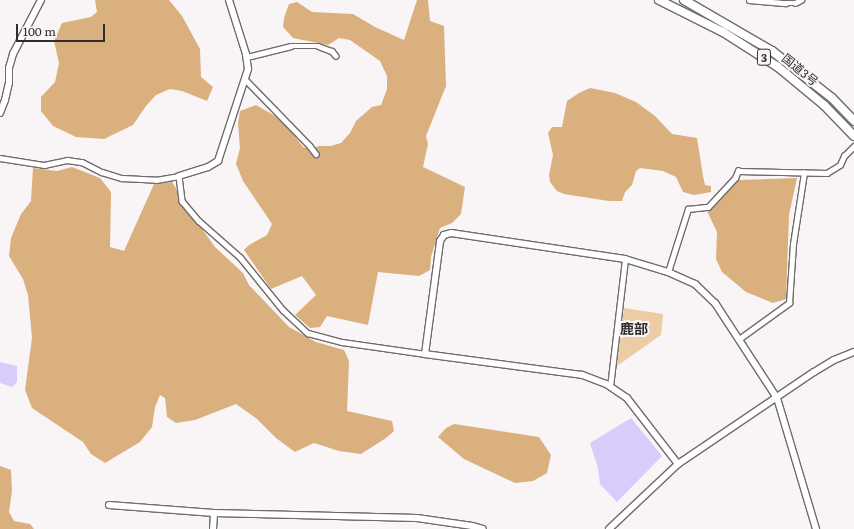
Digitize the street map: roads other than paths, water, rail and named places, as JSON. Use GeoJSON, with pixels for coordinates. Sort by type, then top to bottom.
{"type":"FeatureCollection","features":[{"type":"Feature","properties":{"kind":"highway","name":"国道3号"},"geometry":{"type":"LineString","coordinates":[[659,0],[723,32],[778,67],[824,105],[854,136]]}},
{"type":"Feature","properties":{"kind":"highway","name":"国道3号"},"geometry":{"type":"LineString","coordinates":[[684,0],[729,24],[772,51],[832,98],[854,121]]}},
{"type":"Feature","properties":{"kind":"street"},"geometry":{"type":"LineString","coordinates":[[0,113],[9,83],[9,68],[13,54],[41,0]]}},
{"type":"Feature","properties":{"kind":"street"},"geometry":{"type":"LineString","coordinates":[[0,158],[44,165],[67,160],[82,162],[102,172],[122,178],[156,180],[179,176],[208,167],[218,161],[248,69],[247,57],[229,0]]}},
{"type":"Feature","properties":{"kind":"street"},"geometry":{"type":"LineString","coordinates":[[750,0],[795,3],[801,0]]}},
{"type":"Feature","properties":{"kind":"street"},"geometry":{"type":"LineString","coordinates":[[247,57],[291,46],[318,46],[332,50],[336,56]]}},
{"type":"Feature","properties":{"kind":"street"},"geometry":{"type":"LineString","coordinates":[[245,79],[316,154]]}},
{"type":"Feature","properties":{"kind":"street"},"geometry":{"type":"LineString","coordinates":[[668,272],[688,209],[708,207],[735,178],[738,171],[827,173],[840,165],[844,156],[854,146]]}},
{"type":"Feature","properties":{"kind":"street"},"geometry":{"type":"LineString","coordinates":[[739,339],[789,303],[793,244],[804,173]]}},
{"type":"Feature","properties":{"kind":"street"},"geometry":{"type":"LineString","coordinates":[[179,176],[182,201],[199,221],[240,257],[283,310],[308,334],[342,342],[582,375],[610,387],[627,398],[678,464]]}},
{"type":"Feature","properties":{"kind":"street"},"geometry":{"type":"LineString","coordinates":[[425,354],[440,242],[444,235],[451,233],[625,258],[668,272],[695,284],[715,303],[777,398],[816,529]]}},
{"type":"Feature","properties":{"kind":"street"},"geometry":{"type":"LineString","coordinates":[[610,387],[625,258]]}},
{"type":"Feature","properties":{"kind":"street"},"geometry":{"type":"LineString","coordinates":[[609,529],[678,464],[821,368],[854,352]]}},
{"type":"Feature","properties":{"kind":"street"},"geometry":{"type":"LineString","coordinates":[[110,505],[214,513],[417,518],[483,529]]}},
{"type":"Feature","properties":{"kind":"street"},"geometry":{"type":"LineString","coordinates":[[213,529],[214,513]]}},
{"type":"Feature","properties":{"kind":"district","name":"鹿部"},"geometry":{"type":"Point","coordinates":[634,328]}}]}
